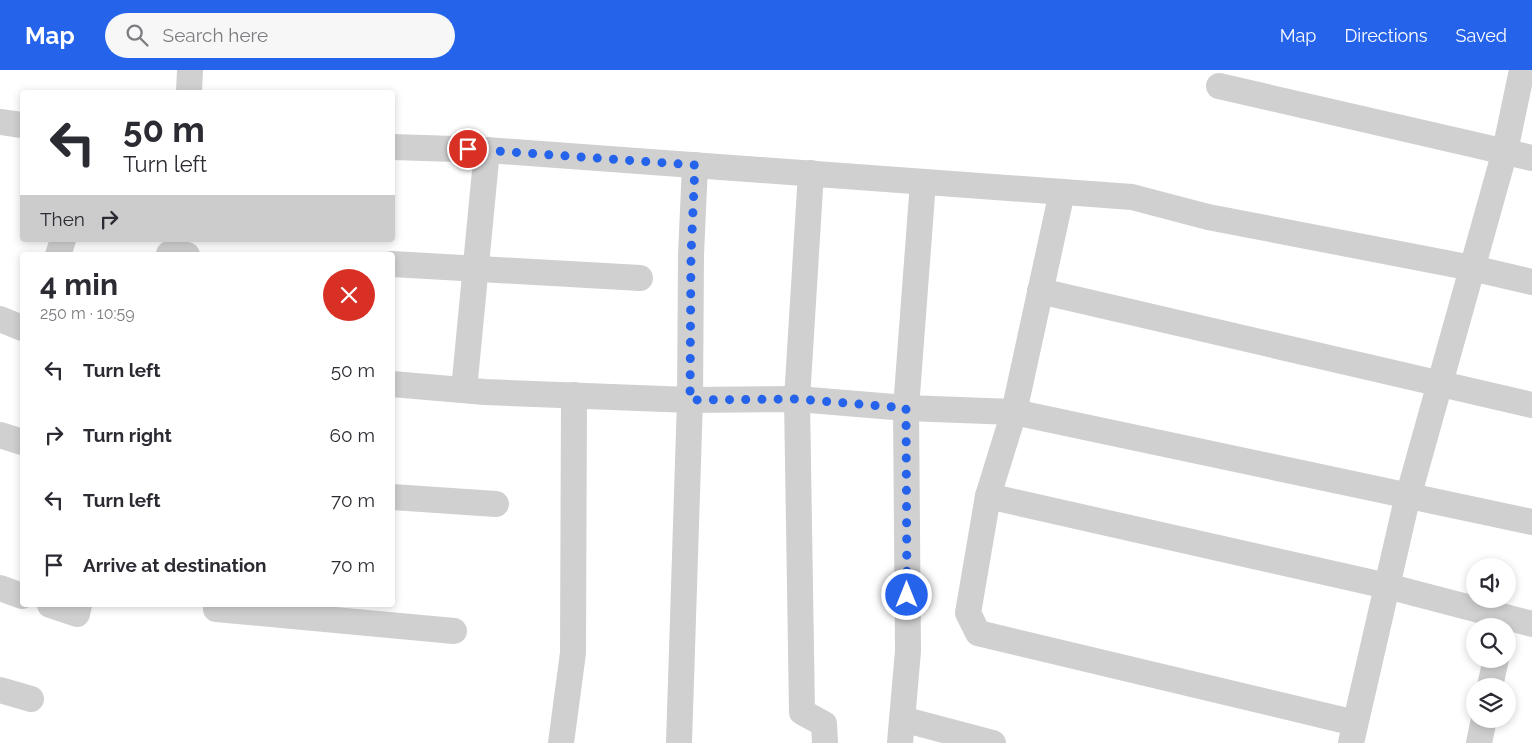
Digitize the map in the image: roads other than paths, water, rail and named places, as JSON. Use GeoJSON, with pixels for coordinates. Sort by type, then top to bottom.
{"type":"FeatureCollection","features":[{"type":"Feature","properties":{"kind":"street"},"geometry":{"type":"LineString","coordinates":[[189,90],[190,70]]}},
{"type":"Feature","properties":{"kind":"street"},"geometry":{"type":"LineString","coordinates":[[1062,192],[1014,412],[988,496],[968,613],[978,632],[1353,733],[1409,494],[1505,151],[1522,70]]}},
{"type":"Feature","properties":{"kind":"street"},"geometry":{"type":"LineString","coordinates":[[1219,86],[1532,158]]}},
{"type":"Feature","properties":{"kind":"street"},"geometry":{"type":"LineString","coordinates":[[0,122],[20,125]]}},
{"type":"Feature","properties":{"kind":"street"},"geometry":{"type":"LineString","coordinates":[[395,147],[487,150],[1132,197],[1208,217],[1472,268],[1532,282]]}},
{"type":"Feature","properties":{"kind":"street"},"geometry":{"type":"LineString","coordinates":[[464,390],[487,150]]}},
{"type":"Feature","properties":{"kind":"street"},"geometry":{"type":"LineString","coordinates":[[678,743],[690,400],[691,255],[695,165]]}},
{"type":"Feature","properties":{"kind":"street"},"geometry":{"type":"LineString","coordinates":[[811,174],[797,399],[802,712],[824,724],[826,743]]}},
{"type":"Feature","properties":{"kind":"street"},"geometry":{"type":"LineString","coordinates":[[923,182],[906,408],[908,651],[901,731],[993,743]]}},
{"type":"Feature","properties":{"kind":"street"},"geometry":{"type":"LineString","coordinates":[[395,264],[640,278]]}},
{"type":"Feature","properties":{"kind":"street"},"geometry":{"type":"LineString","coordinates":[[1040,290],[1532,405]]}},
{"type":"Feature","properties":{"kind":"street"},"geometry":{"type":"LineString","coordinates":[[0,318],[20,327]]}},
{"type":"Feature","properties":{"kind":"street"},"geometry":{"type":"LineString","coordinates":[[395,384],[464,390],[690,400],[797,399],[906,408],[1014,412],[1409,494],[1532,522]]}},
{"type":"Feature","properties":{"kind":"street"},"geometry":{"type":"LineString","coordinates":[[561,743],[573,653],[574,395]]}},
{"type":"Feature","properties":{"kind":"street"},"geometry":{"type":"LineString","coordinates":[[0,435],[20,441]]}},
{"type":"Feature","properties":{"kind":"street"},"geometry":{"type":"LineString","coordinates":[[988,496],[1387,586],[1491,618]]}},
{"type":"Feature","properties":{"kind":"street"},"geometry":{"type":"LineString","coordinates":[[395,497],[496,504]]}},
{"type":"Feature","properties":{"kind":"street"},"geometry":{"type":"LineString","coordinates":[[0,588],[20,595]]}},
{"type":"Feature","properties":{"kind":"street"},"geometry":{"type":"LineString","coordinates":[[56,607],[77,614],[79,607]]}},
{"type":"Feature","properties":{"kind":"street"},"geometry":{"type":"LineString","coordinates":[[216,607],[216,609],[454,631]]}},
{"type":"Feature","properties":{"kind":"street"},"geometry":{"type":"LineString","coordinates":[[1516,623],[1532,624]]}},
{"type":"Feature","properties":{"kind":"street"},"geometry":{"type":"LineString","coordinates":[[0,690],[32,699]]}},
{"type":"Feature","properties":{"kind":"street"},"geometry":{"type":"LineString","coordinates":[[1479,743],[1482,728]]}}]}
